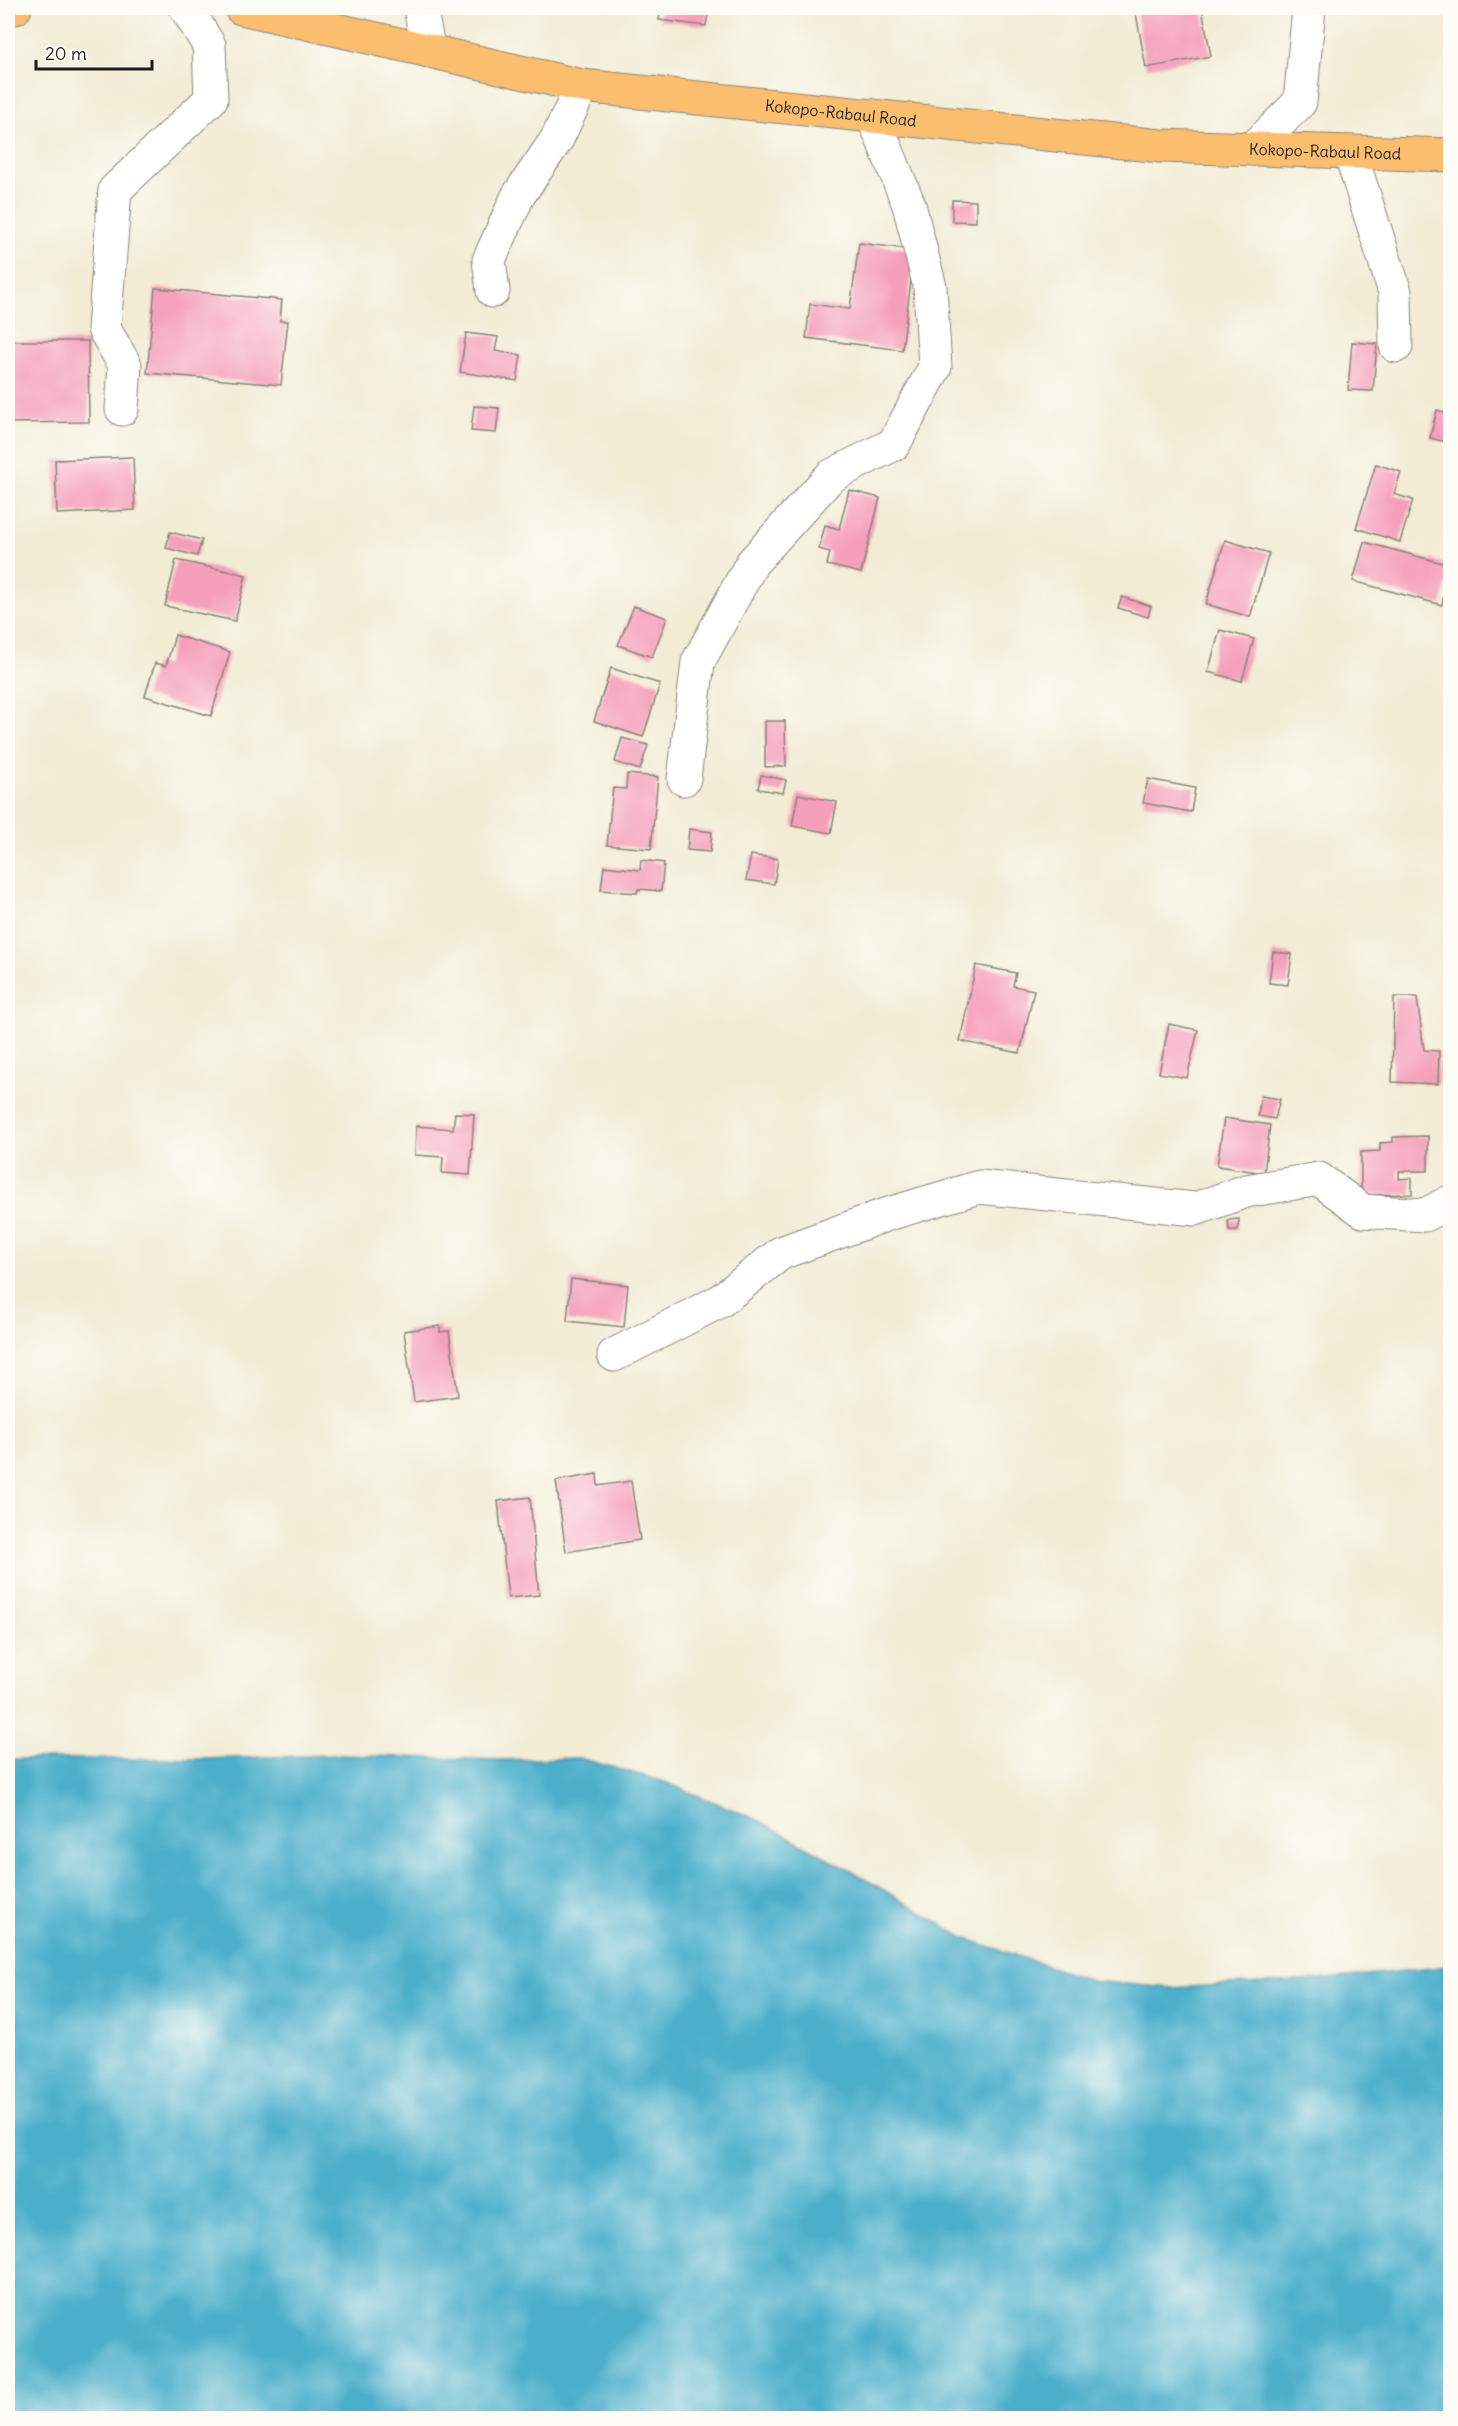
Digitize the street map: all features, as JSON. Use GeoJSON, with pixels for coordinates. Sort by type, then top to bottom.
{"type":"FeatureCollection","features":[{"type":"Feature","properties":{"kind":"main road"},"geometry":{"type":"LineString","coordinates":[[8,8],[15,8]]}},
{"type":"Feature","properties":{"kind":"main road","name":"Kokopo-Rabaul Road"},"geometry":{"type":"LineString","coordinates":[[241,8],[582,86],[1161,146],[1450,155]]}},
{"type":"Feature","properties":{"kind":"street"},"geometry":{"type":"LineString","coordinates":[[122,409],[125,365],[104,329],[115,190],[211,99],[209,45],[186,8]]}},
{"type":"Feature","properties":{"kind":"street"},"geometry":{"type":"LineString","coordinates":[[420,8],[429,51]]}},
{"type":"Feature","properties":{"kind":"street"},"geometry":{"type":"LineString","coordinates":[[1253,149],[1300,102],[1309,8]]}},
{"type":"Feature","properties":{"kind":"street"},"geometry":{"type":"LineString","coordinates":[[493,291],[489,260],[518,196],[557,140],[582,86]]}},
{"type":"Feature","properties":{"kind":"street"},"geometry":{"type":"LineString","coordinates":[[684,779],[698,662],[752,563],[831,476],[894,444],[935,367],[930,287],[909,205],[873,116]]}},
{"type":"Feature","properties":{"kind":"street"},"geometry":{"type":"LineString","coordinates":[[1350,152],[1395,292],[1396,346]]}},
{"type":"Feature","properties":{"kind":"street"},"geometry":{"type":"LineString","coordinates":[[615,1355],[720,1301],[781,1253],[885,1215],[979,1187],[1195,1209],[1246,1191],[1319,1179],[1363,1211],[1425,1215],[1450,1202]]}},
{"type":"Feature","properties":{"kind":"water"},"geometry":{"type":"Polygon","coordinates":[[[339,1755],[499,1760],[579,1758],[662,1781],[758,1820],[857,1874],[964,1938],[1092,1981],[1171,1988],[1318,1980],[1450,1966],[1450,2418],[8,2418],[8,1759],[202,1759],[339,1755]]]}},
{"type":"Feature","properties":{"kind":"building"},"geometry":{"type":"Polygon","coordinates":[[[661,8],[709,8],[706,26],[659,20],[661,8]]]}},
{"type":"Feature","properties":{"kind":"building"},"geometry":{"type":"Polygon","coordinates":[[[1135,8],[1202,8],[1211,56],[1146,68],[1135,8]]]}},
{"type":"Feature","properties":{"kind":"building"},"geometry":{"type":"Polygon","coordinates":[[[952,200],[976,201],[976,222],[952,221],[952,200]]]}},
{"type":"Feature","properties":{"kind":"building"},"geometry":{"type":"Polygon","coordinates":[[[859,243],[915,250],[902,350],[806,338],[810,304],[850,309],[859,243]]]}},
{"type":"Feature","properties":{"kind":"building"},"geometry":{"type":"Polygon","coordinates":[[[155,288],[282,300],[280,321],[288,321],[281,385],[147,373],[155,288]]]}},
{"type":"Feature","properties":{"kind":"building"},"geometry":{"type":"Polygon","coordinates":[[[466,333],[498,337],[495,351],[521,355],[517,381],[460,372],[466,333]]]}},
{"type":"Feature","properties":{"kind":"building"},"geometry":{"type":"Polygon","coordinates":[[[8,341],[88,341],[89,422],[8,423],[8,341]]]}},
{"type":"Feature","properties":{"kind":"building"},"geometry":{"type":"Polygon","coordinates":[[[1352,342],[1377,344],[1373,391],[1348,390],[1352,342]]]}},
{"type":"Feature","properties":{"kind":"building"},"geometry":{"type":"Polygon","coordinates":[[[474,406],[499,408],[496,433],[471,431],[474,406]]]}},
{"type":"Feature","properties":{"kind":"building"},"geometry":{"type":"Polygon","coordinates":[[[1437,410],[1450,414],[1450,443],[1430,438],[1437,410]]]}},
{"type":"Feature","properties":{"kind":"building"},"geometry":{"type":"Polygon","coordinates":[[[133,457],[135,510],[57,514],[55,460],[133,457]]]}},
{"type":"Feature","properties":{"kind":"building"},"geometry":{"type":"Polygon","coordinates":[[[1376,464],[1401,472],[1394,494],[1413,500],[1400,542],[1356,528],[1376,464]]]}},
{"type":"Feature","properties":{"kind":"building"},"geometry":{"type":"Polygon","coordinates":[[[849,490],[880,498],[861,573],[827,565],[830,552],[819,549],[825,525],[839,529],[849,490]]]}},
{"type":"Feature","properties":{"kind":"building"},"geometry":{"type":"Polygon","coordinates":[[[170,532],[202,540],[197,556],[166,548],[170,532]]]}},
{"type":"Feature","properties":{"kind":"building"},"geometry":{"type":"Polygon","coordinates":[[[1225,540],[1269,553],[1250,617],[1206,604],[1225,540]]]}},
{"type":"Feature","properties":{"kind":"building"},"geometry":{"type":"Polygon","coordinates":[[[1364,542],[1450,565],[1442,605],[1353,581],[1364,542]]]}},
{"type":"Feature","properties":{"kind":"building"},"geometry":{"type":"Polygon","coordinates":[[[176,560],[246,575],[235,621],[165,606],[176,560]]]}},
{"type":"Feature","properties":{"kind":"building"},"geometry":{"type":"Polygon","coordinates":[[[1122,597],[1151,606],[1148,617],[1118,608],[1122,597]]]}},
{"type":"Feature","properties":{"kind":"building"},"geometry":{"type":"Polygon","coordinates":[[[634,606],[667,618],[652,657],[618,645],[634,606]]]}},
{"type":"Feature","properties":{"kind":"building"},"geometry":{"type":"Polygon","coordinates":[[[1220,630],[1254,639],[1242,681],[1208,672],[1220,630]]]}},
{"type":"Feature","properties":{"kind":"building"},"geometry":{"type":"Polygon","coordinates":[[[175,635],[230,652],[211,716],[145,696],[155,663],[166,666],[175,635]]]}},
{"type":"Feature","properties":{"kind":"building"},"geometry":{"type":"Polygon","coordinates":[[[611,668],[660,684],[643,737],[594,721],[611,668]]]}},
{"type":"Feature","properties":{"kind":"building"},"geometry":{"type":"Polygon","coordinates":[[[765,721],[785,721],[786,766],[765,767],[765,721]]]}},
{"type":"Feature","properties":{"kind":"building"},"geometry":{"type":"Polygon","coordinates":[[[622,738],[648,745],[640,770],[615,762],[622,738]]]}},
{"type":"Feature","properties":{"kind":"building"},"geometry":{"type":"Polygon","coordinates":[[[627,774],[658,777],[651,849],[607,845],[613,788],[626,789],[627,774]]]}},
{"type":"Feature","properties":{"kind":"building"},"geometry":{"type":"Polygon","coordinates":[[[761,775],[786,780],[783,793],[758,789],[761,775]]]}},
{"type":"Feature","properties":{"kind":"building"},"geometry":{"type":"Polygon","coordinates":[[[1148,779],[1195,788],[1191,812],[1143,803],[1148,779]]]}},
{"type":"Feature","properties":{"kind":"building"},"geometry":{"type":"Polygon","coordinates":[[[798,794],[837,802],[831,833],[792,826],[798,794]]]}},
{"type":"Feature","properties":{"kind":"building"},"geometry":{"type":"Polygon","coordinates":[[[689,829],[712,832],[710,852],[687,850],[689,829]]]}},
{"type":"Feature","properties":{"kind":"building"},"geometry":{"type":"Polygon","coordinates":[[[751,855],[778,859],[774,884],[746,880],[751,855]]]}},
{"type":"Feature","properties":{"kind":"building"},"geometry":{"type":"Polygon","coordinates":[[[641,860],[664,863],[661,891],[638,889],[637,893],[601,890],[604,866],[640,870],[641,860]]]}},
{"type":"Feature","properties":{"kind":"building"},"geometry":{"type":"Polygon","coordinates":[[[1273,952],[1292,954],[1288,985],[1269,983],[1273,952]]]}},
{"type":"Feature","properties":{"kind":"building"},"geometry":{"type":"Polygon","coordinates":[[[976,965],[1016,973],[1013,986],[1034,990],[1020,1053],[960,1041],[976,965]]]}},
{"type":"Feature","properties":{"kind":"building"},"geometry":{"type":"Polygon","coordinates":[[[1394,997],[1417,997],[1424,1050],[1439,1051],[1438,1084],[1392,1082],[1394,997]]]}},
{"type":"Feature","properties":{"kind":"building"},"geometry":{"type":"Polygon","coordinates":[[[1169,1024],[1198,1030],[1187,1078],[1159,1073],[1169,1024]]]}},
{"type":"Feature","properties":{"kind":"building"},"geometry":{"type":"Polygon","coordinates":[[[1261,1096],[1280,1099],[1275,1119],[1258,1116],[1261,1096]]]}},
{"type":"Feature","properties":{"kind":"building"},"geometry":{"type":"Polygon","coordinates":[[[455,1113],[474,1114],[470,1175],[442,1173],[443,1157],[415,1155],[416,1126],[453,1129],[455,1113]]]}},
{"type":"Feature","properties":{"kind":"building"},"geometry":{"type":"Polygon","coordinates":[[[1224,1118],[1270,1125],[1264,1173],[1217,1166],[1224,1118]]]}},
{"type":"Feature","properties":{"kind":"building"},"geometry":{"type":"Polygon","coordinates":[[[1428,1136],[1428,1171],[1399,1171],[1399,1179],[1412,1178],[1412,1194],[1361,1195],[1361,1152],[1380,1151],[1380,1143],[1393,1142],[1393,1137],[1428,1136]]]}},
{"type":"Feature","properties":{"kind":"building"},"geometry":{"type":"Polygon","coordinates":[[[1239,1219],[1238,1230],[1229,1230],[1228,1220],[1239,1219]]]}},
{"type":"Feature","properties":{"kind":"building"},"geometry":{"type":"Polygon","coordinates":[[[571,1279],[628,1285],[624,1327],[567,1321],[571,1279]]]}},
{"type":"Feature","properties":{"kind":"building"},"geometry":{"type":"Polygon","coordinates":[[[440,1326],[440,1332],[449,1331],[458,1396],[414,1402],[404,1331],[440,1326]]]}},
{"type":"Feature","properties":{"kind":"building"},"geometry":{"type":"Polygon","coordinates":[[[597,1474],[598,1486],[631,1481],[640,1540],[566,1552],[556,1481],[597,1474]]]}},
{"type":"Feature","properties":{"kind":"building"},"geometry":{"type":"Polygon","coordinates":[[[530,1497],[539,1595],[508,1598],[498,1501],[530,1497]]]}}]}
